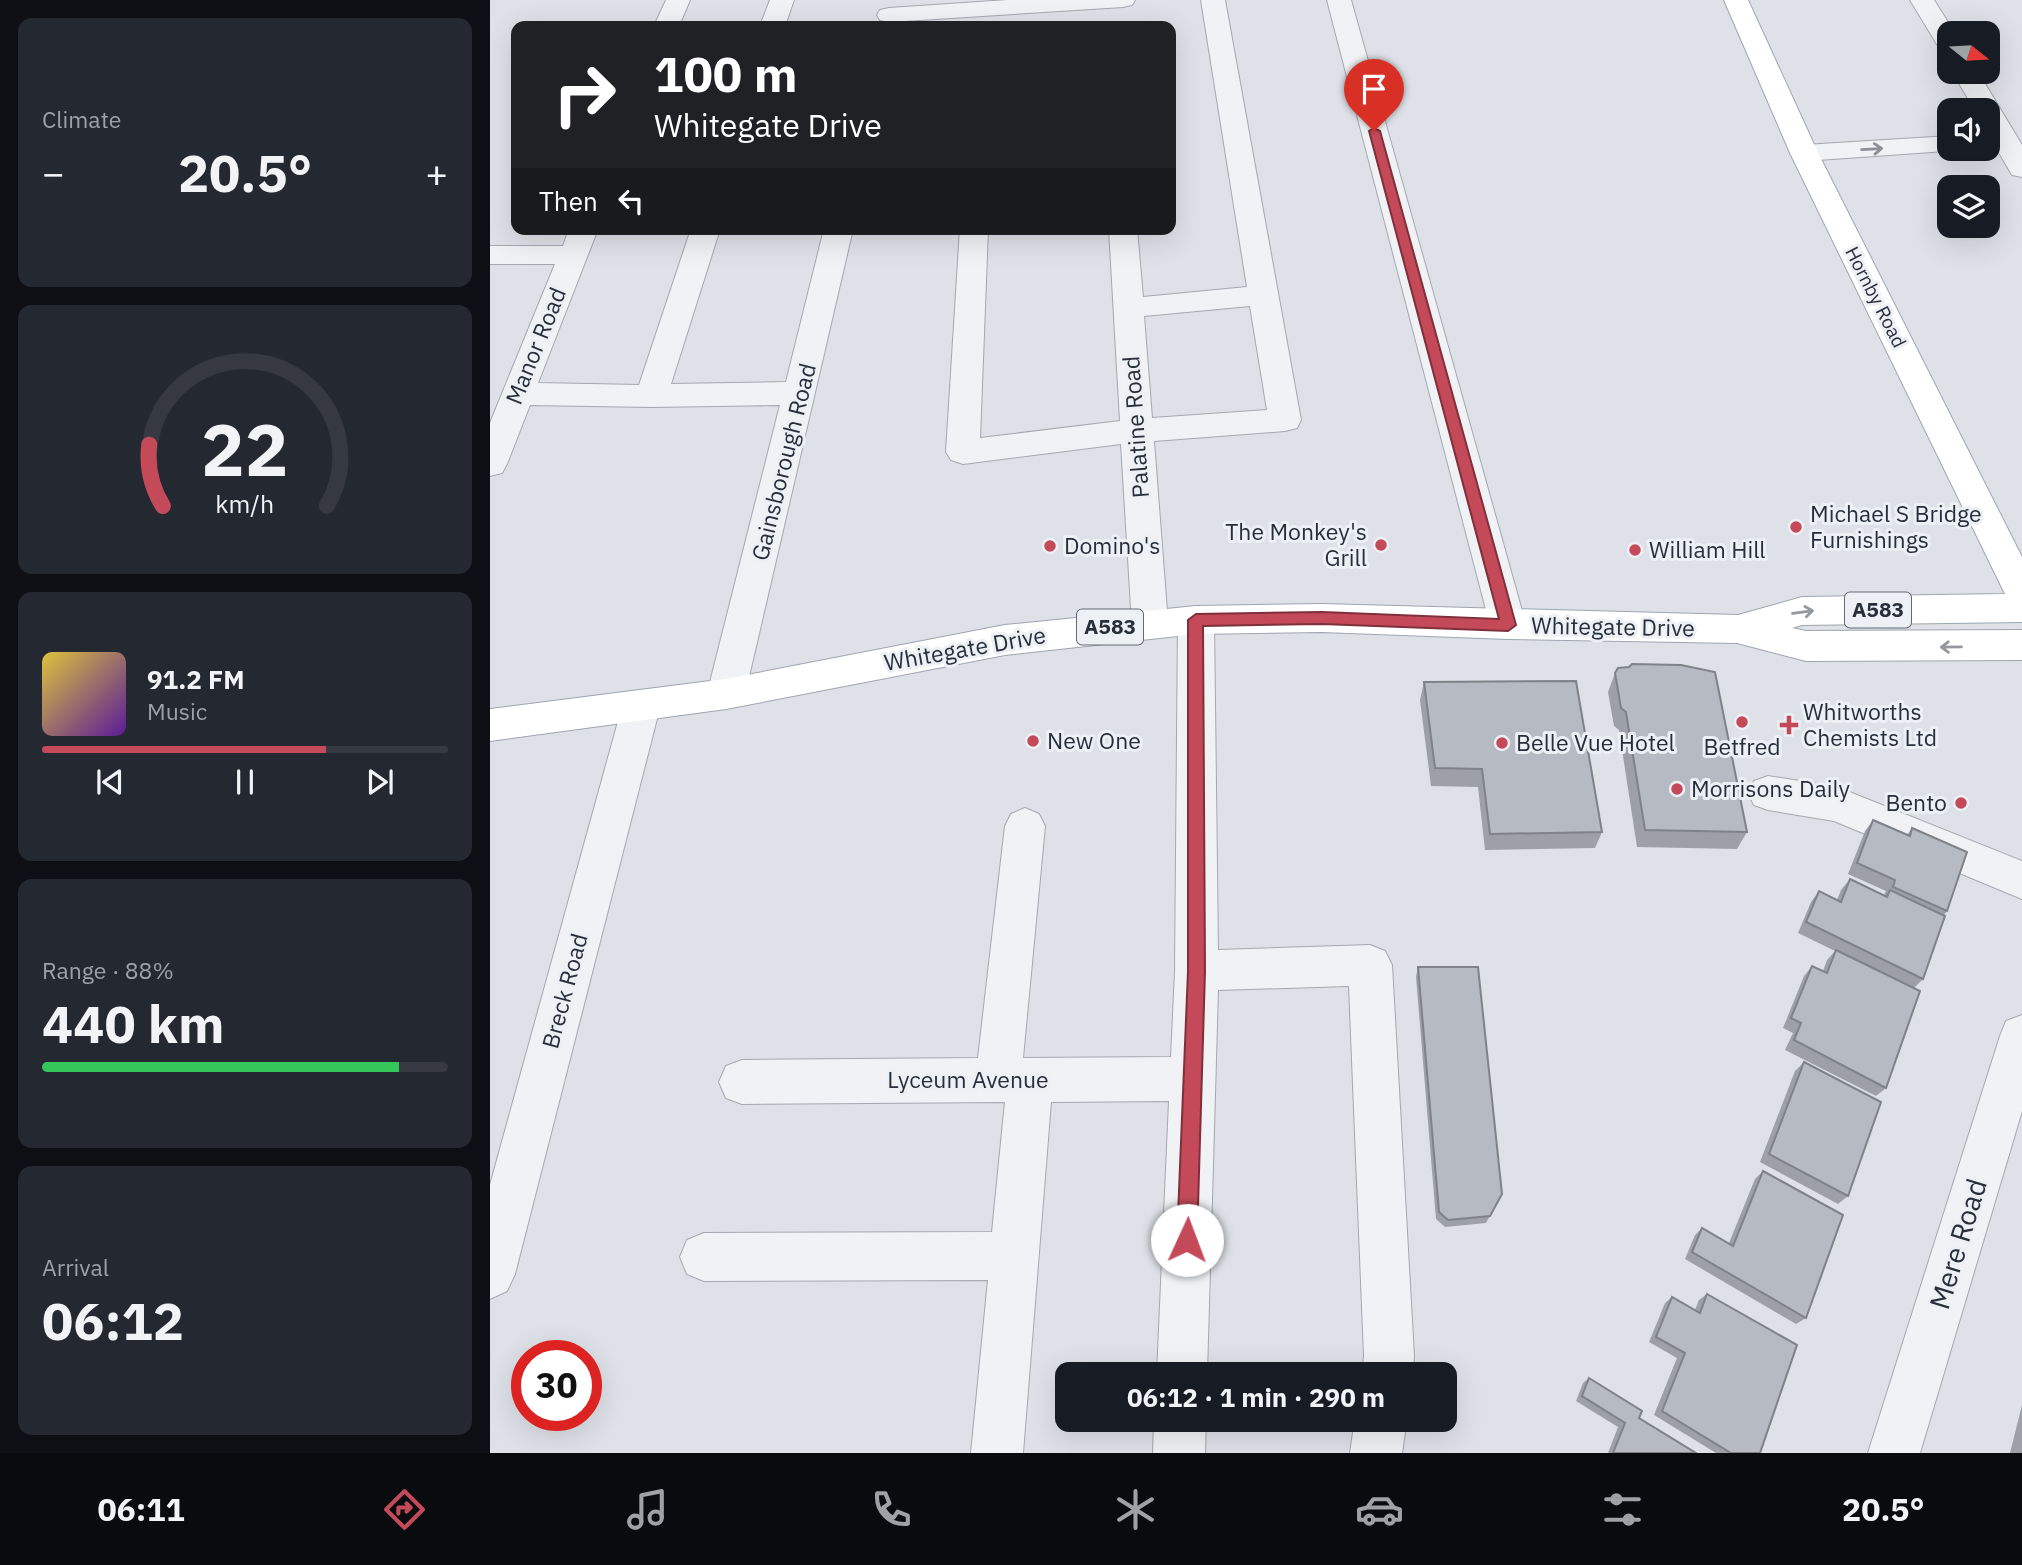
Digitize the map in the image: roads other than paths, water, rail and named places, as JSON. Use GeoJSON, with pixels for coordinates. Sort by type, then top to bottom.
{"type":"FeatureCollection","features":[{"type":"Feature","properties":{"kind":"main road","name":"Hornby Road"},"geometry":{"type":"LineString","coordinates":[[1736,0],[1804,153],[2022,592]]}},
{"type":"Feature","properties":{"kind":"main road","name":"Whitegate Drive"},"geometry":{"type":"LineString","coordinates":[[1737,629],[1802,611],[2022,608]]}},
{"type":"Feature","properties":{"kind":"main road","name":"Whitegate Drive"},"geometry":{"type":"LineString","coordinates":[[490,725],[726,694],[1005,640],[1196,620],[1322,618],[1737,629],[1806,646],[2021,644]]}},
{"type":"Feature","properties":{"kind":"street"},"geometry":{"type":"LineString","coordinates":[[669,21],[678,0]]}},
{"type":"Feature","properties":{"kind":"street"},"geometry":{"type":"LineString","coordinates":[[775,21],[782,0]]}},
{"type":"Feature","properties":{"kind":"street"},"geometry":{"type":"LineString","coordinates":[[974,235],[963,452],[1136,431],[1284,420],[1213,0]]}},
{"type":"Feature","properties":{"kind":"street"},"geometry":{"type":"LineString","coordinates":[[1339,0],[1508,625]]}},
{"type":"Feature","properties":{"kind":"street"},"geometry":{"type":"LineString","coordinates":[[1922,0],[1937,25]]}},
{"type":"Feature","properties":{"kind":"street"},"geometry":{"type":"LineString","coordinates":[[890,14],[984,18],[1113,7]]}},
{"type":"Feature","properties":{"kind":"street"},"geometry":{"type":"LineString","coordinates":[[2005,141],[2022,169]]}},
{"type":"Feature","properties":{"kind":"street"},"geometry":{"type":"LineString","coordinates":[[1804,153],[1937,145]]}},
{"type":"Feature","properties":{"kind":"street"},"geometry":{"type":"LineString","coordinates":[[651,396],[704,235]]}},
{"type":"Feature","properties":{"kind":"street","name":"Gainsborough Road"},"geometry":{"type":"LineString","coordinates":[[726,694],[838,235]]}},
{"type":"Feature","properties":{"kind":"street","name":"Palatine Road"},"geometry":{"type":"LineString","coordinates":[[1123,235],[1150,624]]}},
{"type":"Feature","properties":{"kind":"street"},"geometry":{"type":"LineString","coordinates":[[490,255],[579,242]]}},
{"type":"Feature","properties":{"kind":"street","name":"Manor Road"},"geometry":{"type":"LineString","coordinates":[[490,464],[579,242]]}},
{"type":"Feature","properties":{"kind":"street"},"geometry":{"type":"LineString","coordinates":[[1128,308],[1263,295]]}},
{"type":"Feature","properties":{"kind":"street"},"geometry":{"type":"LineString","coordinates":[[516,394],[651,396],[801,393]]}},
{"type":"Feature","properties":{"kind":"street"},"geometry":{"type":"LineString","coordinates":[[1182,1362],[1196,971],[1196,620]]}},
{"type":"Feature","properties":{"kind":"street","name":"Breck Road"},"geometry":{"type":"LineString","coordinates":[[490,1274],[640,707]]}},
{"type":"Feature","properties":{"kind":"street"},"geometry":{"type":"LineString","coordinates":[[1768,793],[1837,804],[2022,880]]}},
{"type":"Feature","properties":{"kind":"street"},"geometry":{"type":"LineString","coordinates":[[997,1453],[1013,1256],[1014,1080],[1025,826]]}},
{"type":"Feature","properties":{"kind":"street"},"geometry":{"type":"LineString","coordinates":[[1196,971],[1370,965],[1389,1362]]}},
{"type":"Feature","properties":{"kind":"street","name":"Mere Road"},"geometry":{"type":"LineString","coordinates":[[1894,1453],[2022,1036]]}},
{"type":"Feature","properties":{"kind":"street","name":"Lyceum Avenue"},"geometry":{"type":"LineString","coordinates":[[742,1082],[1193,1079]]}},
{"type":"Feature","properties":{"kind":"street"},"geometry":{"type":"LineString","coordinates":[[704,1257],[1013,1256]]}},
{"type":"Feature","properties":{"kind":"street"},"geometry":{"type":"LineString","coordinates":[[1179,1453],[1180,1432]]}},
{"type":"Feature","properties":{"kind":"street"},"geometry":{"type":"LineString","coordinates":[[1376,1453],[1379,1432]]}},
{"type":"Feature","properties":{"kind":"place","name":"Michael S Bridge Furnishings"},"geometry":{"type":"Point","coordinates":[1796,527]}},
{"type":"Feature","properties":{"kind":"place","name":"The Monkey's Grill"},"geometry":{"type":"Point","coordinates":[1381,545]}},
{"type":"Feature","properties":{"kind":"place","name":"Domino's"},"geometry":{"type":"Point","coordinates":[1050,546]}},
{"type":"Feature","properties":{"kind":"place","name":"William Hill"},"geometry":{"type":"Point","coordinates":[1635,550]}},
{"type":"Feature","properties":{"kind":"place","name":"Betfred"},"geometry":{"type":"Point","coordinates":[1742,722]}},
{"type":"Feature","properties":{"kind":"place","name":"Whitworths Chemists Ltd"},"geometry":{"type":"Point","coordinates":[1789,725]}},
{"type":"Feature","properties":{"kind":"place","name":"New One"},"geometry":{"type":"Point","coordinates":[1033,741]}},
{"type":"Feature","properties":{"kind":"place","name":"Belle Vue Hotel"},"geometry":{"type":"Point","coordinates":[1502,743]}},
{"type":"Feature","properties":{"kind":"place","name":"Morrisons Daily"},"geometry":{"type":"Point","coordinates":[1677,789]}},
{"type":"Feature","properties":{"kind":"place","name":"Bento"},"geometry":{"type":"Point","coordinates":[1961,803]}}]}
